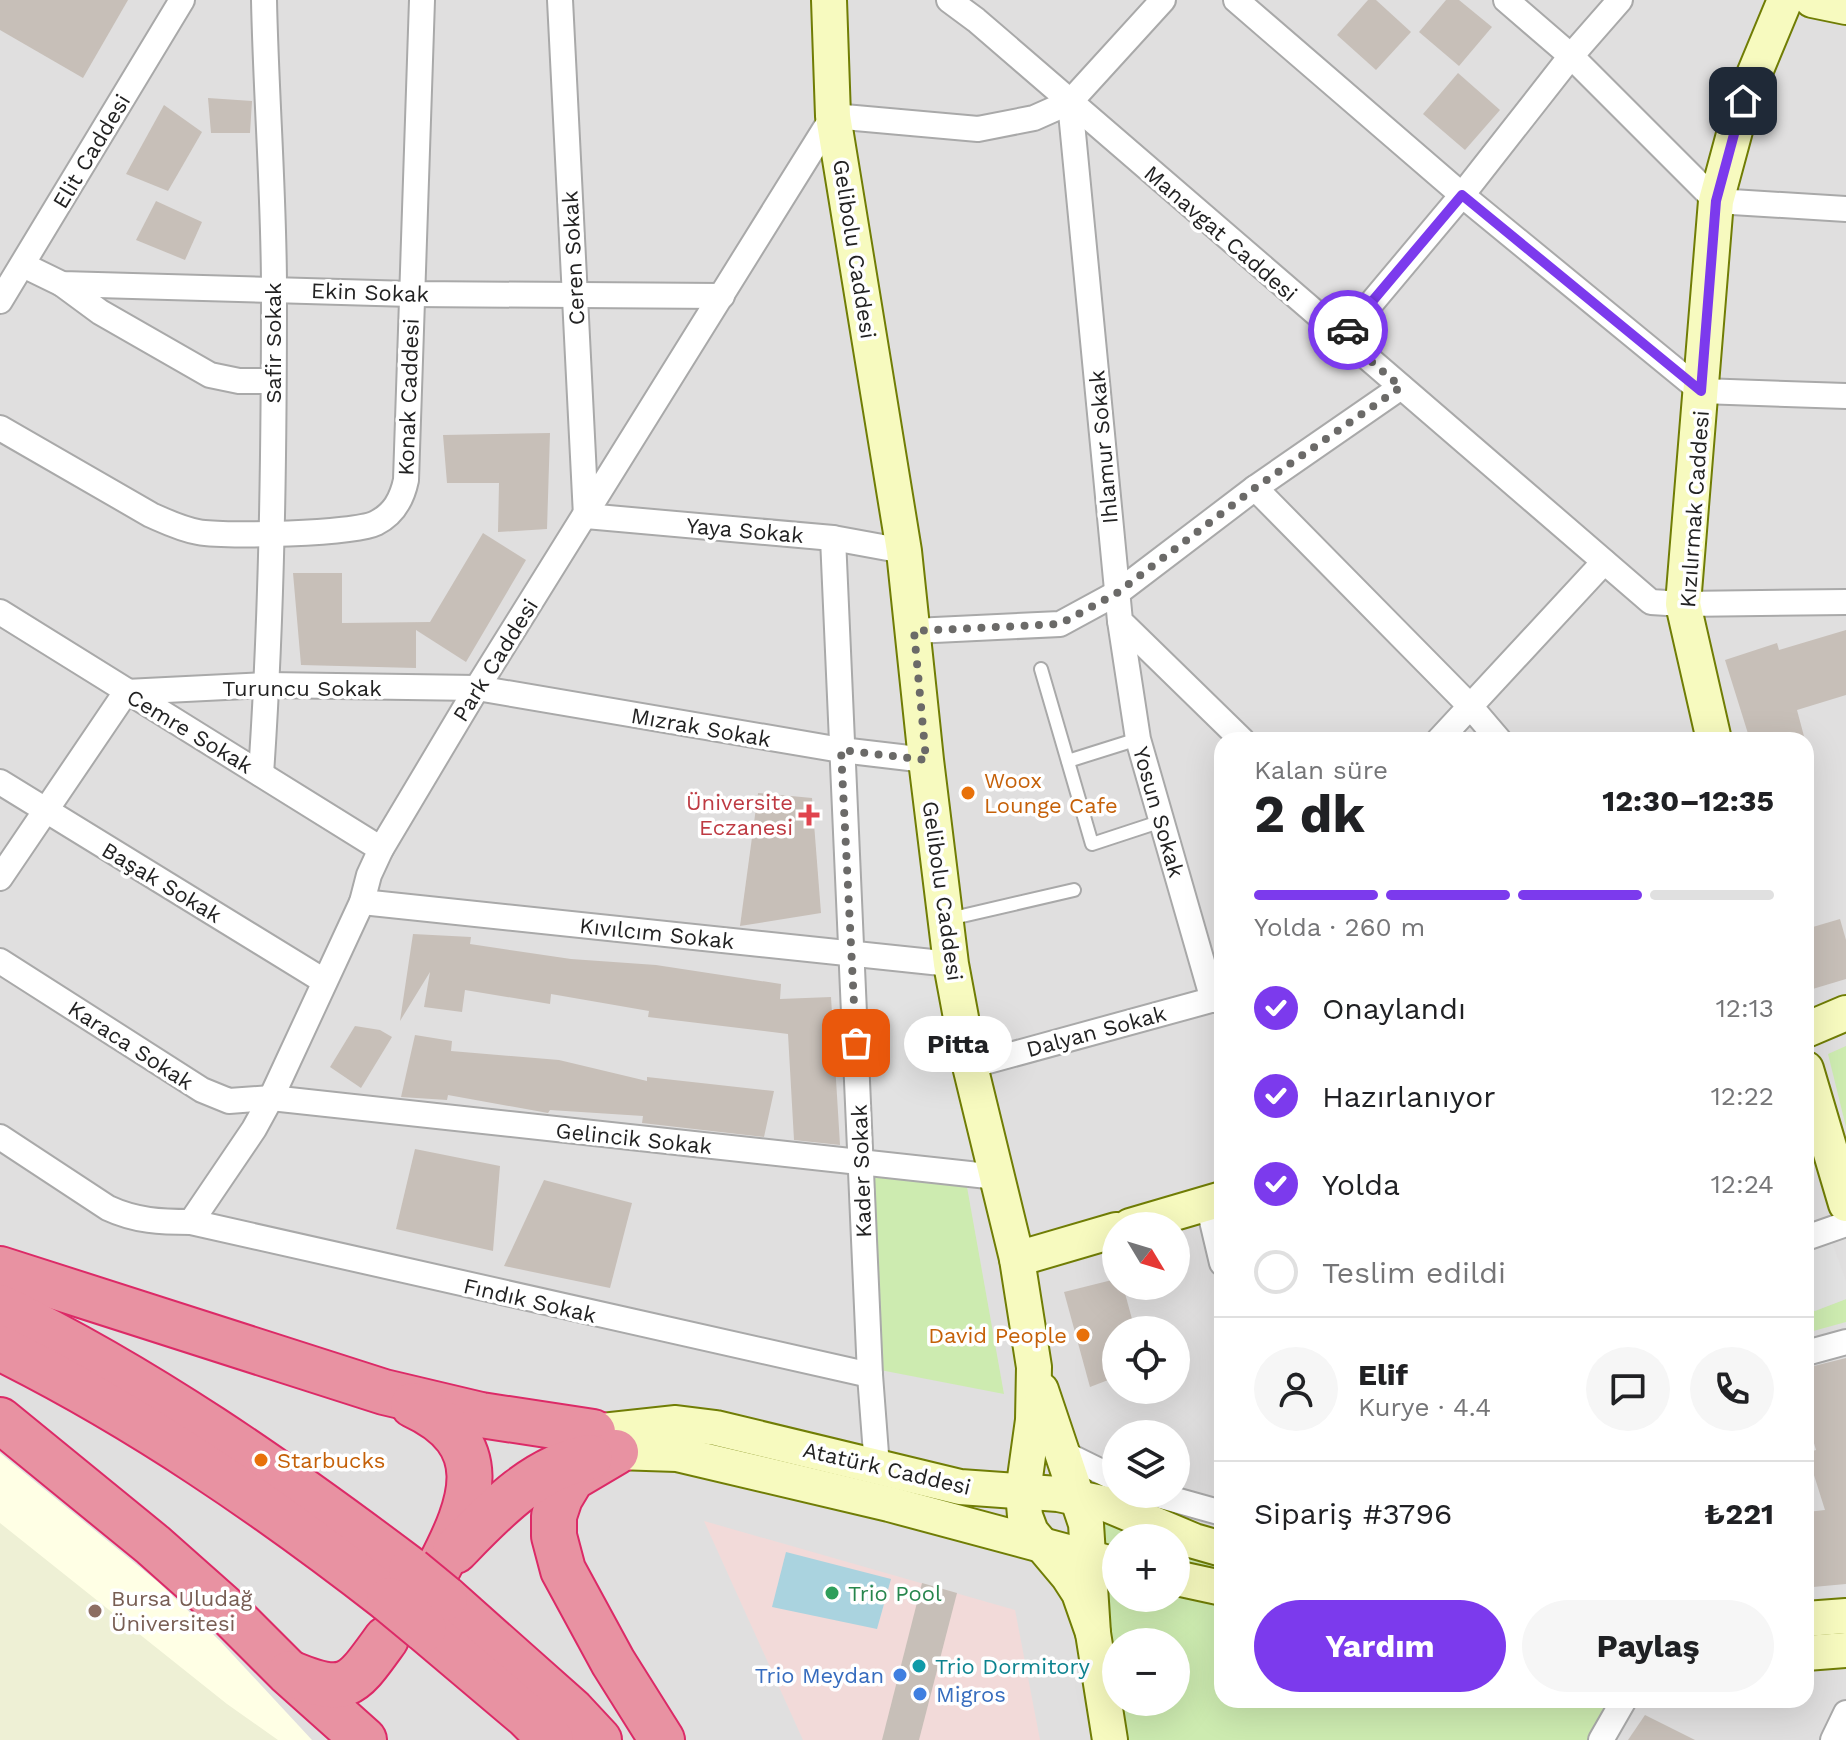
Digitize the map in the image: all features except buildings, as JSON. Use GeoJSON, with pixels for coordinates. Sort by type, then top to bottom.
{"type":"FeatureCollection","features":[{"type":"Feature","properties":{"kind":"highway"},"geometry":{"type":"LineString","coordinates":[[0,1269],[384,1392],[604,1442]]}},
{"type":"Feature","properties":{"kind":"highway"},"geometry":{"type":"LineString","coordinates":[[0,1307],[58,1335],[248,1451],[412,1599],[551,1740]]}},
{"type":"Feature","properties":{"kind":"highway"},"geometry":{"type":"LineString","coordinates":[[0,1348],[67,1381],[194,1458],[305,1534],[412,1599],[572,1711],[599,1740]]}},
{"type":"Feature","properties":{"kind":"highway"},"geometry":{"type":"LineString","coordinates":[[384,1392],[419,1408],[449,1429],[471,1466],[469,1488],[477,1514],[531,1539],[563,1570]]}},
{"type":"Feature","properties":{"kind":"highway"},"geometry":{"type":"LineString","coordinates":[[0,1420],[165,1555],[360,1738]]}},
{"type":"Feature","properties":{"kind":"highway"},"geometry":{"type":"LineString","coordinates":[[288,1672],[318,1685],[339,1686],[359,1675],[456,1535],[477,1514],[486,1488],[518,1462],[562,1441],[604,1442]]}},
{"type":"Feature","properties":{"kind":"highway"},"geometry":{"type":"LineString","coordinates":[[604,1442],[572,1478],[560,1498],[554,1516],[554,1536],[563,1570],[613,1662],[662,1740]]}},
{"type":"Feature","properties":{"kind":"highway"},"geometry":{"type":"LineString","coordinates":[[339,1686],[343,1708],[360,1738]]}},
{"type":"Feature","properties":{"kind":"street","name":"Elit Caddesi"},"geometry":{"type":"LineString","coordinates":[[0,301],[182,0]]}},
{"type":"Feature","properties":{"kind":"street","name":"Safir Sokak"},"geometry":{"type":"LineString","coordinates":[[261,774],[273,533],[274,288],[264,0]]}},
{"type":"Feature","properties":{"kind":"street","name":"Konak Caddesi"},"geometry":{"type":"LineString","coordinates":[[0,428],[176,527],[199,532],[364,529],[393,511],[402,496],[406,480],[422,0]]}},
{"type":"Feature","properties":{"kind":"street","name":"Ceren Sokak"},"geometry":{"type":"LineString","coordinates":[[560,0],[586,516]]}},
{"type":"Feature","properties":{"kind":"street","name":"Gelibolu Caddesi"},"geometry":{"type":"LineString","coordinates":[[829,0],[833,116],[904,551],[951,964],[970,1066],[1017,1259],[1034,1367],[1033,1420],[1023,1492],[1025,1516],[1031,1532],[1042,1546]]}},
{"type":"Feature","properties":{"kind":"street"},"geometry":{"type":"LineString","coordinates":[[833,116],[978,129],[1034,118],[1070,102],[1163,0]]}},
{"type":"Feature","properties":{"kind":"street"},"geometry":{"type":"LineString","coordinates":[[1236,0],[1462,195],[1701,391],[1846,396]]}},
{"type":"Feature","properties":{"kind":"street"},"geometry":{"type":"LineString","coordinates":[[1506,0],[1571,56],[1716,201],[1846,209]]}},
{"type":"Feature","properties":{"kind":"street"},"geometry":{"type":"LineString","coordinates":[[1343,337],[1620,0]]}},
{"type":"Feature","properties":{"kind":"street","name":"Kızılırmak Caddesi"},"geometry":{"type":"LineString","coordinates":[[1712,732],[1683,604],[1716,201],[1743,101],[1785,0]]}},
{"type":"Feature","properties":{"kind":"street"},"geometry":{"type":"LineString","coordinates":[[1812,0],[1846,7]]}},
{"type":"Feature","properties":{"kind":"street","name":"Manavgat Caddesi"},"geometry":{"type":"LineString","coordinates":[[954,1],[1651,602],[1846,602]]}},
{"type":"Feature","properties":{"kind":"street","name":"Ihlamur Sokak"},"geometry":{"type":"LineString","coordinates":[[1070,102],[1120,621]]}},
{"type":"Feature","properties":{"kind":"street","name":"Park Caddesi"},"geometry":{"type":"LineString","coordinates":[[191,1222],[254,1129],[271,1098],[362,902],[369,875],[381,849],[477,688],[833,116]]}},
{"type":"Feature","properties":{"kind":"street","name":"Ekin Sokak"},"geometry":{"type":"LineString","coordinates":[[23,265],[62,284],[411,294],[722,296]]}},
{"type":"Feature","properties":{"kind":"street"},"geometry":{"type":"LineString","coordinates":[[62,284],[100,312],[210,375],[239,381],[272,381]]}},
{"type":"Feature","properties":{"kind":"street"},"geometry":{"type":"LineString","coordinates":[[914,631],[1060,624],[1117,593],[1255,488],[1401,387]]}},
{"type":"Feature","properties":{"kind":"street"},"geometry":{"type":"LineString","coordinates":[[1255,488],[1492,732]]}},
{"type":"Feature","properties":{"kind":"street","name":"Yaya Sokak"},"geometry":{"type":"LineString","coordinates":[[586,516],[833,538],[904,551]]}},
{"type":"Feature","properties":{"kind":"street","name":"Kader Sokak"},"geometry":{"type":"LineString","coordinates":[[833,538],[870,1375],[877,1467]]}},
{"type":"Feature","properties":{"kind":"street"},"geometry":{"type":"LineString","coordinates":[[1446,732],[1604,562]]}},
{"type":"Feature","properties":{"kind":"street","name":"Cemre Sokak"},"geometry":{"type":"LineString","coordinates":[[0,612],[381,849]]}},
{"type":"Feature","properties":{"kind":"street"},"geometry":{"type":"LineString","coordinates":[[1120,621],[1234,732]]}},
{"type":"Feature","properties":{"kind":"street","name":"Yosun Sokak"},"geometry":{"type":"LineString","coordinates":[[1120,621],[1138,739],[1214,985]]}},
{"type":"Feature","properties":{"kind":"street","name":"Turuncu Sokak"},"geometry":{"type":"LineString","coordinates":[[126,692],[267,685],[477,688]]}},
{"type":"Feature","properties":{"kind":"street","name":"Mızrak Sokak"},"geometry":{"type":"LineString","coordinates":[[477,688],[841,750],[926,760]]}},
{"type":"Feature","properties":{"kind":"street"},"geometry":{"type":"LineString","coordinates":[[0,878],[126,692]]}},
{"type":"Feature","properties":{"kind":"street","name":"Başak Sokak"},"geometry":{"type":"LineString","coordinates":[[0,782],[324,981]]}},
{"type":"Feature","properties":{"kind":"street","name":"Kıvılcım Sokak"},"geometry":{"type":"LineString","coordinates":[[362,902],[951,964]]}},
{"type":"Feature","properties":{"kind":"street","name":"Karaca Sokak"},"geometry":{"type":"LineString","coordinates":[[0,961],[216,1098],[242,1102],[271,1098]]}},
{"type":"Feature","properties":{"kind":"street","name":"Dalyan Sokak"},"geometry":{"type":"LineString","coordinates":[[970,1066],[1214,999]]}},
{"type":"Feature","properties":{"kind":"street"},"geometry":{"type":"LineString","coordinates":[[1814,1027],[1846,1013]]}},
{"type":"Feature","properties":{"kind":"street"},"geometry":{"type":"LineString","coordinates":[[1814,1096],[1846,1204]]}},
{"type":"Feature","properties":{"kind":"street","name":"Gelincik Sokak"},"geometry":{"type":"LineString","coordinates":[[271,1098],[997,1177]]}},
{"type":"Feature","properties":{"kind":"street","name":"Fındık Sokak"},"geometry":{"type":"LineString","coordinates":[[0,1137],[126,1217],[148,1222],[191,1222],[870,1375]]}},
{"type":"Feature","properties":{"kind":"street"},"geometry":{"type":"LineString","coordinates":[[1178,1212],[1214,1201]]}},
{"type":"Feature","properties":{"kind":"street"},"geometry":{"type":"LineString","coordinates":[[1814,1235],[1846,1224]]}},
{"type":"Feature","properties":{"kind":"street"},"geometry":{"type":"LineString","coordinates":[[1017,1259],[1102,1234]]}},
{"type":"Feature","properties":{"kind":"street"},"geometry":{"type":"LineString","coordinates":[[1814,1351],[1846,1342]]}},
{"type":"Feature","properties":{"kind":"street"},"geometry":{"type":"LineString","coordinates":[[1034,1367],[1086,1524],[1102,1560]]}},
{"type":"Feature","properties":{"kind":"street","name":"Atatürk Caddesi"},"geometry":{"type":"LineString","coordinates":[[604,1442],[676,1423],[703,1426],[960,1487],[1058,1494],[1106,1504],[1214,1547]]}},
{"type":"Feature","properties":{"kind":"street","name":"Atatürk Caddesi"},"geometry":{"type":"LineString","coordinates":[[604,1442],[677,1454],[889,1504],[1102,1562]]}},
{"type":"Feature","properties":{"kind":"street"},"geometry":{"type":"LineString","coordinates":[[1061,1452],[1102,1472]]}},
{"type":"Feature","properties":{"kind":"street"},"geometry":{"type":"LineString","coordinates":[[1190,1504],[1214,1511]]}},
{"type":"Feature","properties":{"kind":"street"},"geometry":{"type":"LineString","coordinates":[[1042,1546],[1079,1593],[1093,1633],[1110,1740]]}},
{"type":"Feature","properties":{"kind":"street"},"geometry":{"type":"LineString","coordinates":[[1093,1633],[1102,1569]]}},
{"type":"Feature","properties":{"kind":"street"},"geometry":{"type":"LineString","coordinates":[[1190,1581],[1214,1586]]}},
{"type":"Feature","properties":{"kind":"street"},"geometry":{"type":"LineString","coordinates":[[1814,1618],[1846,1616]]}},
{"type":"Feature","properties":{"kind":"street"},"geometry":{"type":"LineString","coordinates":[[1814,1652],[1846,1650]]}},
{"type":"Feature","properties":{"kind":"street"},"geometry":{"type":"LineString","coordinates":[[1601,1740],[1619,1708]]}},
{"type":"Feature","properties":{"kind":"street"},"geometry":{"type":"LineString","coordinates":[[1833,1740],[1846,1713]]}},
{"type":"Feature","properties":{"kind":"lane"},"geometry":{"type":"LineString","coordinates":[[1041,669],[1092,844],[1162,821]]}},
{"type":"Feature","properties":{"kind":"lane"},"geometry":{"type":"LineString","coordinates":[[1068,761],[1138,739]]}},
{"type":"Feature","properties":{"kind":"lane"},"geometry":{"type":"LineString","coordinates":[[946,920],[1074,890]]}},
{"type":"Feature","properties":{"kind":"shaded area"},"geometry":{"type":"Polygon","coordinates":[[[0,0],[1846,0],[1846,1740],[97,1740],[0,1663],[0,0]]]}},
{"type":"Feature","properties":{"kind":"shaded area"},"geometry":{"type":"Polygon","coordinates":[[[850,761],[917,767],[938,950],[861,944],[850,761]]]}},
{"type":"Feature","properties":{"kind":"shaded area"},"geometry":{"type":"Polygon","coordinates":[[[862,965],[939,981],[977,1163],[872,1156],[862,965]]]}},
{"type":"Feature","properties":{"kind":"shaded area"},"geometry":{"type":"Polygon","coordinates":[[[1830,1237],[1846,1281],[1846,1299],[1814,1311],[1814,1243],[1830,1237]]]}},
{"type":"Feature","properties":{"kind":"shaded area","name":"Bursa Uludağ Üniversitesi"},"geometry":{"type":"Polygon","coordinates":[[[0,1453],[158,1582],[220,1641],[312,1740],[0,1740],[0,1453]]]}},
{"type":"Feature","properties":{"kind":"shaded area","name":"Trio Meydan"},"geometry":{"type":"Polygon","coordinates":[[[704,1521],[1015,1610],[1040,1740],[803,1740],[704,1521]]]}},
{"type":"Feature","properties":{"kind":"shaded area","name":"Bursa Uludağ Üniversitesi"},"geometry":{"type":"Polygon","coordinates":[[[0,1523],[227,1704],[278,1740],[0,1740],[0,1523]]]}},
{"type":"Feature","properties":{"kind":"green space"},"geometry":{"type":"Polygon","coordinates":[[[1846,1046],[1846,1127],[1828,1054],[1846,1046]]]}},
{"type":"Feature","properties":{"kind":"green space"},"geometry":{"type":"Polygon","coordinates":[[[874,1176],[967,1187],[1004,1394],[875,1369],[874,1176]]]}},
{"type":"Feature","properties":{"kind":"green space"},"geometry":{"type":"Polygon","coordinates":[[[1846,1299],[1846,1322],[1814,1331],[1814,1308],[1815,1311],[1846,1299]]]}},
{"type":"Feature","properties":{"kind":"green space"},"geometry":{"type":"Polygon","coordinates":[[[1090,1506],[1145,1524],[1102,1524],[1102,1562],[1098,1561],[1090,1506]]]}},
{"type":"Feature","properties":{"kind":"green space"},"geometry":{"type":"Polygon","coordinates":[[[1190,1539],[1214,1546],[1214,1708],[1619,1708],[1601,1740],[1110,1740],[1108,1716],[1190,1716],[1190,1628],[1102,1628],[1102,1643],[1098,1595],[1102,1592],[1102,1612],[1190,1612],[1190,1539]]]}},
{"type":"Feature","properties":{"kind":"water","name":"Trio Pool"},"geometry":{"type":"Polygon","coordinates":[[[786,1552],[891,1579],[877,1629],[772,1607],[786,1552]]]}},
{"type":"Feature","properties":{"kind":"way so far"},"geometry":{"type":"LineString","coordinates":[[856,1043],[841,750],[926,760],[914,631],[1060,624],[1117,593],[1255,488],[1401,387],[1343,337],[1348,330]]}},
{"type":"Feature","properties":{"kind":"place","name":"Woox Lounge Cafe"},"geometry":{"type":"Point","coordinates":[968,793]}},
{"type":"Feature","properties":{"kind":"place","name":"Üniversite Eczanesi"},"geometry":{"type":"Point","coordinates":[809,815]}},
{"type":"Feature","properties":{"kind":"place","name":"Pitta"},"geometry":{"type":"Point","coordinates":[856,1043]}},
{"type":"Feature","properties":{"kind":"place","name":"David People"},"geometry":{"type":"Point","coordinates":[1083,1335]}},
{"type":"Feature","properties":{"kind":"place","name":"Starbucks"},"geometry":{"type":"Point","coordinates":[261,1460]}},
{"type":"Feature","properties":{"kind":"place","name":"Trio Pool"},"geometry":{"type":"Point","coordinates":[832,1593]}},
{"type":"Feature","properties":{"kind":"place","name":"Bursa Uludağ Üniversitesi"},"geometry":{"type":"Point","coordinates":[95,1611]}},
{"type":"Feature","properties":{"kind":"place","name":"Trio Dormitory"},"geometry":{"type":"Point","coordinates":[919,1666]}},
{"type":"Feature","properties":{"kind":"place","name":"Trio Meydan"},"geometry":{"type":"Point","coordinates":[900,1675]}},
{"type":"Feature","properties":{"kind":"place","name":"Migros"},"geometry":{"type":"Point","coordinates":[920,1694]}},
{"type":"Feature","properties":{"kind":"route"},"geometry":{"type":"LineString","coordinates":[[1348,330],[1462,195],[1701,391],[1716,201],[1743,101]]}}]}
